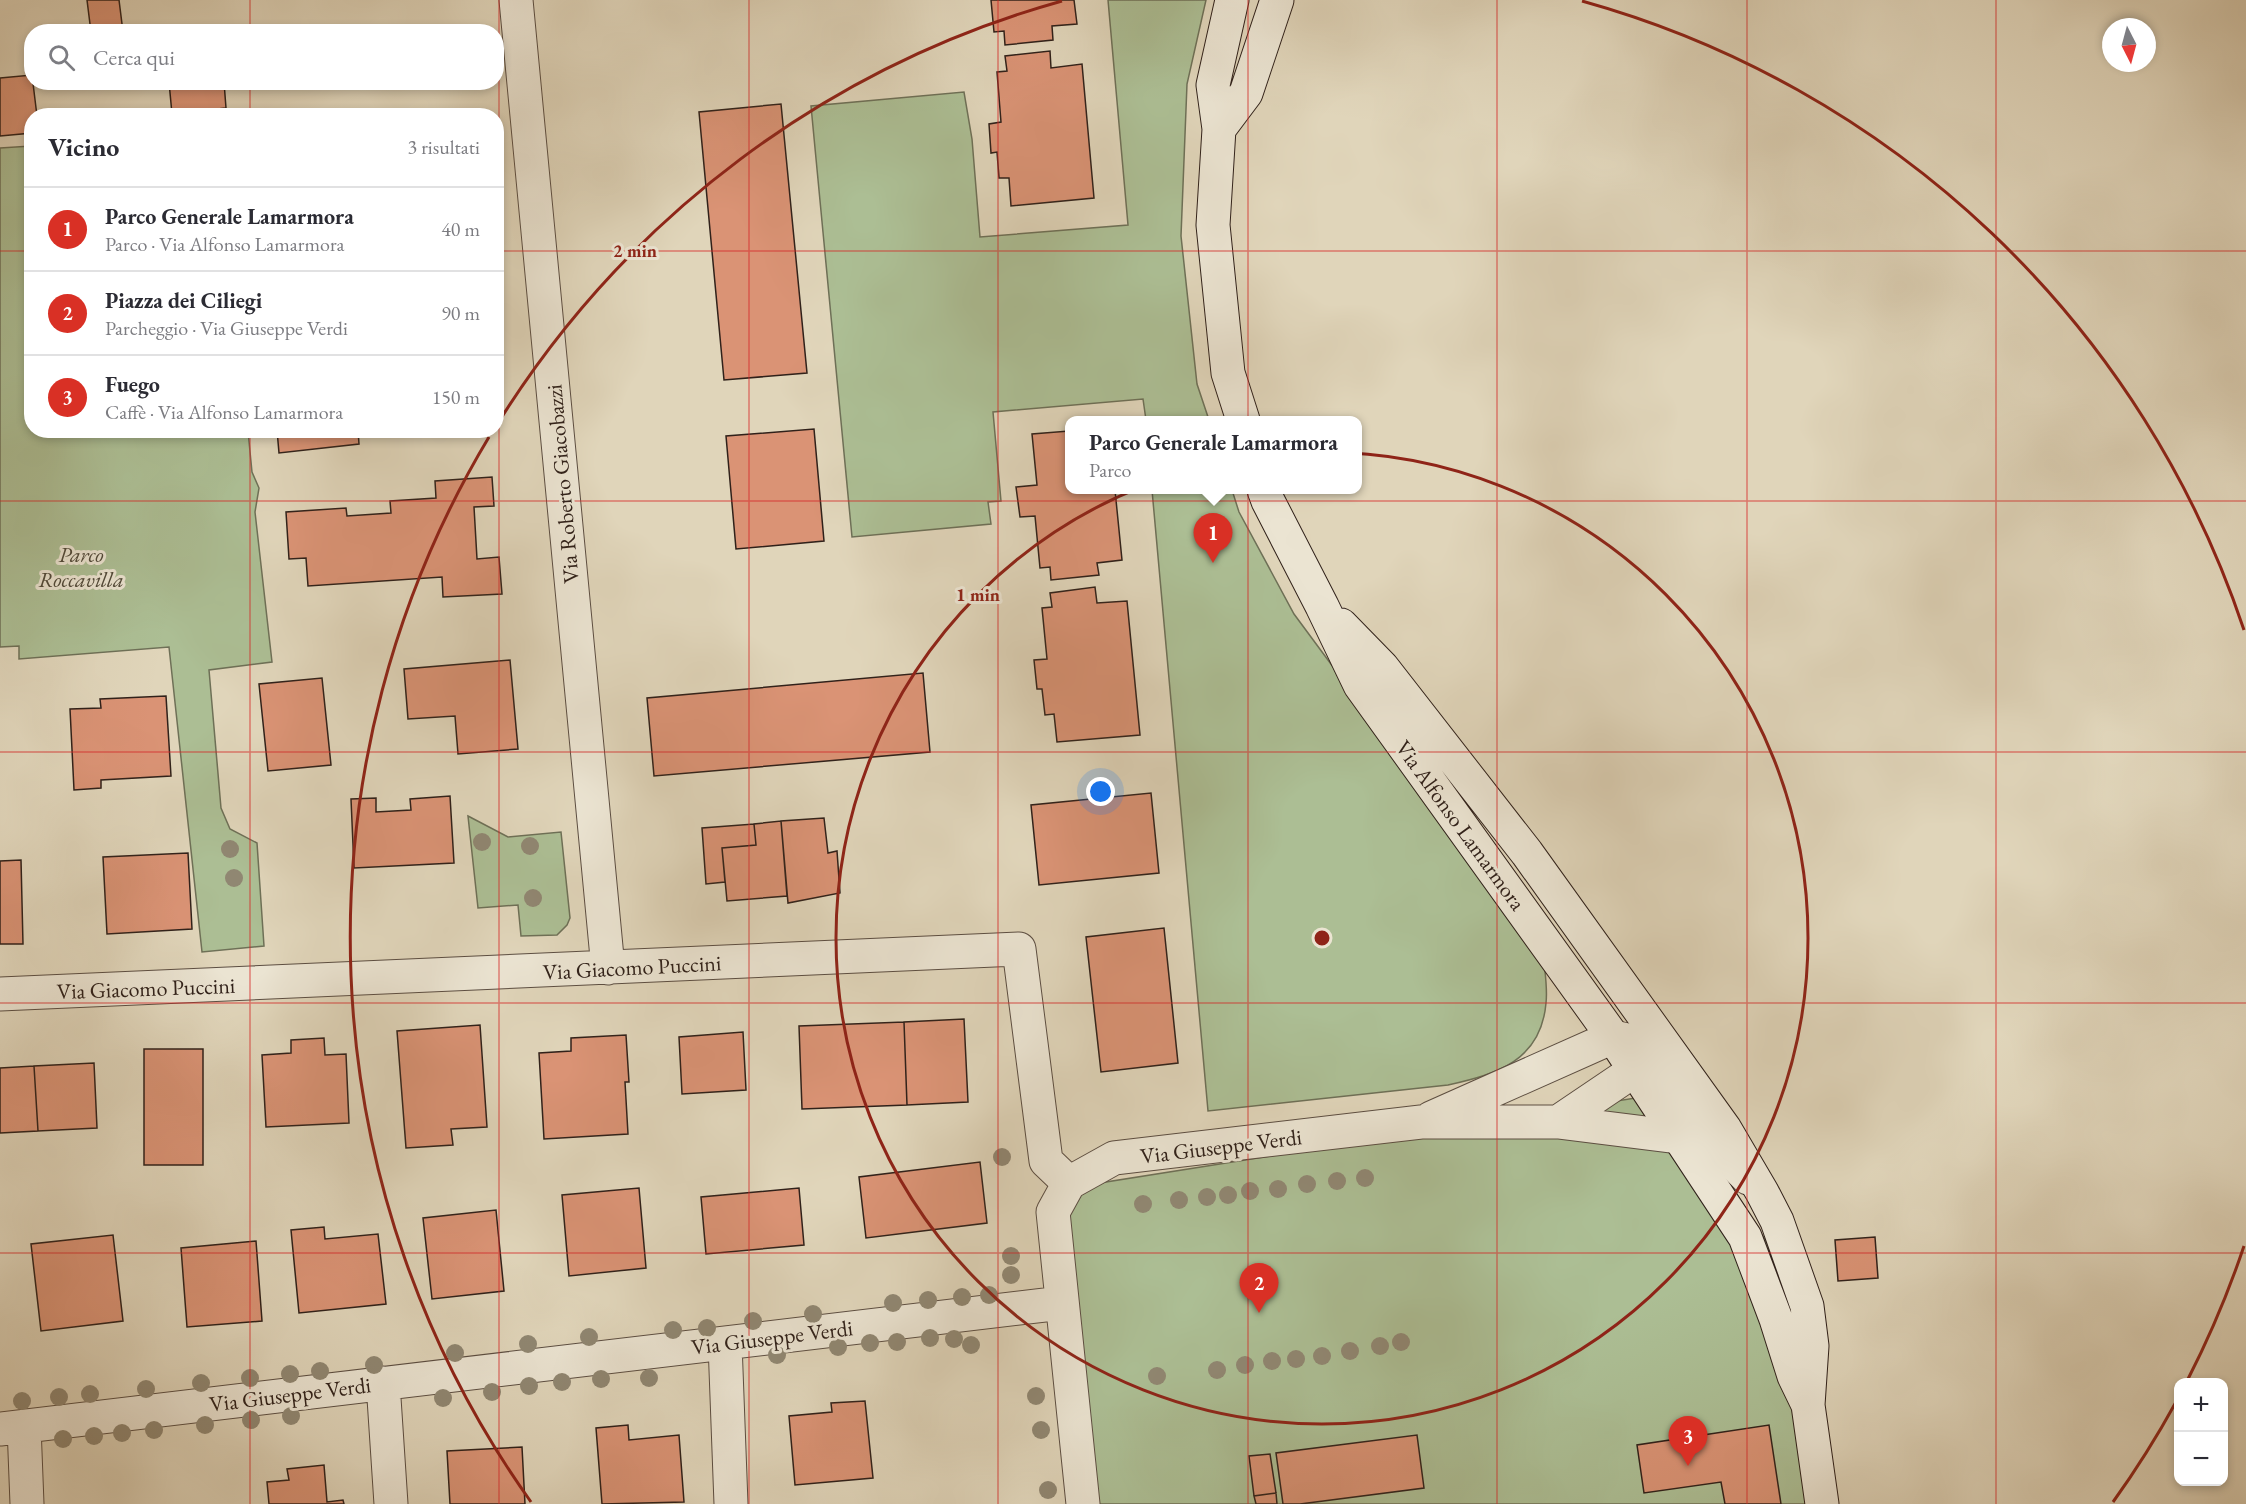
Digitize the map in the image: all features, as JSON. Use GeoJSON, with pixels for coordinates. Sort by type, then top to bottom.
{"type":"FeatureCollection","features":[{"type":"Feature","properties":{"kind":"street","name":"Via Roberto Giacobazzi"},"geometry":{"type":"LineString","coordinates":[[516,0],[608,968]]}},
{"type":"Feature","properties":{"kind":"street"},"geometry":{"type":"LineString","coordinates":[[1232,0],[1213,85],[1219,129],[1213,225],[1228,373],[1242,416]]}},
{"type":"Feature","properties":{"kind":"street"},"geometry":{"type":"LineString","coordinates":[[1219,129],[1246,93],[1277,0]]}},
{"type":"Feature","properties":{"kind":"street","name":"Via Alfonso Lamarmora"},"geometry":{"type":"LineString","coordinates":[[1266,494],[1360,685],[1613,1037],[1640,1057],[1709,1139],[1762,1192]]}},
{"type":"Feature","properties":{"kind":"street","name":"Via Alfonso Lamarmora"},"geometry":{"type":"LineString","coordinates":[[1322,606],[1382,667],[1527,853],[1725,1129],[1762,1192],[1777,1221],[1807,1306],[1812,1346],[1808,1405],[1822,1504]]}},
{"type":"Feature","properties":{"kind":"street","name":"Via Alfonso Lamarmora"},"geometry":{"type":"LineString","coordinates":[[1527,853],[1545,905],[1640,1057],[1678,1137],[1745,1237],[1776,1318],[1794,1376],[1808,1405]]}},
{"type":"Feature","properties":{"kind":"street","name":"Via Giacomo Puccini"},"geometry":{"type":"LineString","coordinates":[[0,994],[1019,949],[1046,1161],[1069,1183]]}},
{"type":"Feature","properties":{"kind":"street","name":"Via Giuseppe Verdi"},"geometry":{"type":"LineString","coordinates":[[1421,1122],[1613,1037]]}},
{"type":"Feature","properties":{"kind":"street"},"geometry":{"type":"LineString","coordinates":[[1558,1122],[1640,1057]]}},
{"type":"Feature","properties":{"kind":"street","name":"Via Giuseppe Verdi"},"geometry":{"type":"LineString","coordinates":[[1069,1183],[1114,1158],[1421,1122],[1558,1122],[1678,1137]]}},
{"type":"Feature","properties":{"kind":"street"},"geometry":{"type":"LineString","coordinates":[[1069,1183],[1053,1212],[1083,1504]]}},
{"type":"Feature","properties":{"kind":"street","name":"Via Giuseppe Verdi"},"geometry":{"type":"LineString","coordinates":[[12,1427],[1062,1303]]}},
{"type":"Feature","properties":{"kind":"street"},"geometry":{"type":"LineString","coordinates":[[725,1343],[730,1504]]}},
{"type":"Feature","properties":{"kind":"street"},"geometry":{"type":"LineString","coordinates":[[382,1383],[391,1504]]}},
{"type":"Feature","properties":{"kind":"street"},"geometry":{"type":"LineString","coordinates":[[12,1427],[27,1504]]}},
{"type":"Feature","properties":{"kind":"green space"},"geometry":{"type":"Polygon","coordinates":[[[1108,0],[1206,0],[1187,84],[1181,236],[1197,384],[1208,416],[1145,416],[1143,399],[993,412],[1001,501],[988,502],[991,524],[852,537],[811,106],[964,92],[972,139],[980,237],[1128,225],[1108,0]]]}},
{"type":"Feature","properties":{"kind":"green space","name":"Parco Roccavilla"},"geometry":{"type":"Polygon","coordinates":[[[24,146],[24,438],[249,438],[252,472],[259,488],[255,512],[272,662],[209,670],[221,808],[230,829],[257,843],[264,946],[202,952],[169,647],[19,659],[19,646],[0,647],[0,148],[24,146]]]}},
{"type":"Feature","properties":{"kind":"green space"},"geometry":{"type":"Polygon","coordinates":[[[1152,494],[1233,494],[1239,512],[1294,614],[1543,951],[1546,984],[1546,1003],[1542,1023],[1535,1039],[1526,1052],[1499,1070],[1448,1085],[1208,1111],[1152,494]]]}},
{"type":"Feature","properties":{"kind":"green space"},"geometry":{"type":"Polygon","coordinates":[[[468,816],[508,837],[561,832],[570,918],[567,925],[557,935],[521,936],[518,905],[478,908],[468,816]]]}},
{"type":"Feature","properties":{"kind":"green space"},"geometry":{"type":"Polygon","coordinates":[[[1673,1092],[1787,1275],[1815,1504],[1099,1504],[1062,1189],[1673,1092]]]}},
{"type":"Feature","properties":{"kind":"building"},"geometry":{"type":"Polygon","coordinates":[[[87,0],[119,0],[122,24],[90,24],[87,0]]]}},
{"type":"Feature","properties":{"kind":"building"},"geometry":{"type":"Polygon","coordinates":[[[991,0],[1074,0],[1077,24],[1052,26],[1053,40],[1005,45],[1004,31],[994,32],[991,0]]]}},
{"type":"Feature","properties":{"kind":"building"},"geometry":{"type":"Polygon","coordinates":[[[1050,51],[1051,68],[1082,64],[1094,198],[1011,206],[1009,178],[999,178],[997,152],[991,153],[989,124],[1001,122],[997,72],[1007,71],[1005,56],[1050,51]]]}},
{"type":"Feature","properties":{"kind":"building"},"geometry":{"type":"Polygon","coordinates":[[[24,76],[24,90],[34,90],[36,108],[24,108],[24,134],[0,136],[0,78],[24,76]]]}},
{"type":"Feature","properties":{"kind":"building"},"geometry":{"type":"Polygon","coordinates":[[[170,90],[225,90],[226,108],[171,108],[170,90]]]}},
{"type":"Feature","properties":{"kind":"building"},"geometry":{"type":"Polygon","coordinates":[[[781,104],[807,373],[724,380],[699,112],[781,104]]]}},
{"type":"Feature","properties":{"kind":"building"},"geometry":{"type":"Polygon","coordinates":[[[814,429],[824,541],[736,549],[726,436],[814,429]]]}},
{"type":"Feature","properties":{"kind":"building"},"geometry":{"type":"Polygon","coordinates":[[[1065,431],[1065,494],[1115,494],[1122,560],[1097,563],[1099,575],[1051,580],[1050,567],[1040,568],[1035,516],[1020,517],[1016,487],[1037,485],[1032,434],[1065,431]]]}},
{"type":"Feature","properties":{"kind":"building"},"geometry":{"type":"Polygon","coordinates":[[[278,438],[359,438],[359,444],[279,453],[278,438]]]}},
{"type":"Feature","properties":{"kind":"building"},"geometry":{"type":"Polygon","coordinates":[[[492,477],[494,506],[474,507],[477,559],[499,557],[502,594],[443,597],[442,577],[308,586],[306,558],[289,559],[286,512],[346,508],[347,516],[391,513],[390,501],[436,498],[435,481],[492,477]]]}},
{"type":"Feature","properties":{"kind":"building"},"geometry":{"type":"Polygon","coordinates":[[[1095,587],[1097,603],[1127,601],[1140,735],[1057,742],[1054,714],[1045,715],[1042,689],[1037,689],[1034,660],[1047,659],[1042,608],[1052,607],[1050,593],[1095,587]]]}},
{"type":"Feature","properties":{"kind":"building"},"geometry":{"type":"Polygon","coordinates":[[[510,660],[518,749],[458,754],[455,716],[408,719],[404,669],[510,660]]]}},
{"type":"Feature","properties":{"kind":"building"},"geometry":{"type":"Polygon","coordinates":[[[923,673],[930,752],[654,776],[647,698],[923,673]]]}},
{"type":"Feature","properties":{"kind":"building"},"geometry":{"type":"Polygon","coordinates":[[[322,678],[331,765],[268,771],[259,684],[322,678]]]}},
{"type":"Feature","properties":{"kind":"building"},"geometry":{"type":"Polygon","coordinates":[[[166,696],[171,776],[101,780],[101,788],[74,790],[70,709],[101,708],[100,699],[166,696]]]}},
{"type":"Feature","properties":{"kind":"building"},"geometry":{"type":"Polygon","coordinates":[[[1151,793],[1159,873],[1039,885],[1031,805],[1151,793]]]}},
{"type":"Feature","properties":{"kind":"building"},"geometry":{"type":"Polygon","coordinates":[[[450,796],[454,863],[354,868],[351,799],[376,798],[376,812],[411,810],[410,799],[450,796]]]}},
{"type":"Feature","properties":{"kind":"building"},"geometry":{"type":"Polygon","coordinates":[[[824,818],[828,853],[837,851],[840,893],[788,903],[781,821],[824,818]]]}},
{"type":"Feature","properties":{"kind":"building"},"geometry":{"type":"Polygon","coordinates":[[[781,821],[787,896],[727,901],[722,848],[756,845],[754,824],[781,821]]]}},
{"type":"Feature","properties":{"kind":"building"},"geometry":{"type":"Polygon","coordinates":[[[754,824],[756,845],[722,848],[725,882],[706,884],[702,828],[754,824]]]}},
{"type":"Feature","properties":{"kind":"building"},"geometry":{"type":"Polygon","coordinates":[[[188,853],[192,929],[107,934],[103,857],[188,853]]]}},
{"type":"Feature","properties":{"kind":"building"},"geometry":{"type":"Polygon","coordinates":[[[21,860],[23,944],[0,944],[0,861],[21,860]]]}},
{"type":"Feature","properties":{"kind":"building"},"geometry":{"type":"Polygon","coordinates":[[[1164,928],[1178,1063],[1101,1072],[1086,937],[1164,928]]]}},
{"type":"Feature","properties":{"kind":"building"},"geometry":{"type":"Polygon","coordinates":[[[964,1019],[968,1102],[907,1105],[904,1022],[964,1019]]]}},
{"type":"Feature","properties":{"kind":"building"},"geometry":{"type":"Polygon","coordinates":[[[904,1022],[907,1105],[802,1109],[799,1026],[904,1022]]]}},
{"type":"Feature","properties":{"kind":"building"},"geometry":{"type":"Polygon","coordinates":[[[480,1025],[487,1127],[451,1129],[453,1145],[406,1148],[397,1031],[480,1025]]]}},
{"type":"Feature","properties":{"kind":"building"},"geometry":{"type":"Polygon","coordinates":[[[743,1032],[746,1090],[682,1094],[679,1037],[743,1032]]]}},
{"type":"Feature","properties":{"kind":"building"},"geometry":{"type":"Polygon","coordinates":[[[626,1035],[629,1082],[625,1082],[628,1134],[544,1139],[539,1053],[571,1051],[571,1038],[626,1035]]]}},
{"type":"Feature","properties":{"kind":"building"},"geometry":{"type":"Polygon","coordinates":[[[324,1038],[325,1055],[346,1054],[349,1123],[266,1127],[262,1055],[291,1053],[291,1040],[324,1038]]]}},
{"type":"Feature","properties":{"kind":"building"},"geometry":{"type":"Polygon","coordinates":[[[144,1049],[203,1049],[203,1165],[144,1165],[144,1049]]]}},
{"type":"Feature","properties":{"kind":"building"},"geometry":{"type":"Polygon","coordinates":[[[94,1063],[97,1128],[38,1131],[34,1066],[94,1063]]]}},
{"type":"Feature","properties":{"kind":"building"},"geometry":{"type":"Polygon","coordinates":[[[34,1066],[38,1131],[0,1133],[0,1068],[34,1066]]]}},
{"type":"Feature","properties":{"kind":"building"},"geometry":{"type":"Polygon","coordinates":[[[980,1162],[987,1223],[866,1238],[859,1177],[980,1162]]]}},
{"type":"Feature","properties":{"kind":"building"},"geometry":{"type":"Polygon","coordinates":[[[639,1188],[646,1268],[569,1276],[562,1195],[639,1188]]]}},
{"type":"Feature","properties":{"kind":"building"},"geometry":{"type":"Polygon","coordinates":[[[799,1188],[804,1245],[706,1254],[701,1197],[799,1188]]]}},
{"type":"Feature","properties":{"kind":"building"},"geometry":{"type":"Polygon","coordinates":[[[496,1210],[504,1291],[432,1299],[423,1218],[496,1210]]]}},
{"type":"Feature","properties":{"kind":"building"},"geometry":{"type":"Polygon","coordinates":[[[324,1227],[325,1239],[378,1234],[386,1304],[299,1313],[291,1230],[324,1227]]]}},
{"type":"Feature","properties":{"kind":"building"},"geometry":{"type":"Polygon","coordinates":[[[113,1235],[123,1321],[41,1331],[31,1244],[113,1235]]]}},
{"type":"Feature","properties":{"kind":"building"},"geometry":{"type":"Polygon","coordinates":[[[1875,1237],[1878,1278],[1838,1281],[1835,1240],[1875,1237]]]}},
{"type":"Feature","properties":{"kind":"building"},"geometry":{"type":"Polygon","coordinates":[[[256,1241],[262,1321],[187,1327],[181,1248],[256,1241]]]}},
{"type":"Feature","properties":{"kind":"building"},"geometry":{"type":"Polygon","coordinates":[[[865,1401],[873,1478],[795,1485],[789,1416],[832,1412],[831,1403],[865,1401]]]}},
{"type":"Feature","properties":{"kind":"building"},"geometry":{"type":"Polygon","coordinates":[[[628,1425],[629,1440],[679,1435],[684,1502],[602,1504],[596,1428],[628,1425]]]}},
{"type":"Feature","properties":{"kind":"building"},"geometry":{"type":"Polygon","coordinates":[[[1769,1425],[1781,1504],[1725,1504],[1721,1482],[1644,1493],[1637,1445],[1769,1425]]]}},
{"type":"Feature","properties":{"kind":"building"},"geometry":{"type":"Polygon","coordinates":[[[1417,1435],[1424,1488],[1300,1504],[1283,1504],[1276,1453],[1417,1435]]]}},
{"type":"Feature","properties":{"kind":"building"},"geometry":{"type":"Polygon","coordinates":[[[522,1447],[525,1504],[450,1504],[447,1451],[522,1447]]]}},
{"type":"Feature","properties":{"kind":"building"},"geometry":{"type":"Polygon","coordinates":[[[1270,1454],[1276,1493],[1254,1496],[1249,1456],[1270,1454]]]}},
{"type":"Feature","properties":{"kind":"building"},"geometry":{"type":"Polygon","coordinates":[[[324,1465],[327,1502],[343,1500],[344,1504],[269,1504],[267,1482],[289,1480],[287,1469],[324,1465]]]}},
{"type":"Feature","properties":{"kind":"building"},"geometry":{"type":"Polygon","coordinates":[[[1276,1493],[1277,1504],[1256,1504],[1254,1496],[1276,1493]]]}},
{"type":"Feature","properties":{"kind":"place","name":"Parco Generale Lamarmora"},"geometry":{"type":"Point","coordinates":[1213,563]}},
{"type":"Feature","properties":{"kind":"place","name":"Piazza dei Ciliegi"},"geometry":{"type":"Point","coordinates":[1259,1313]}},
{"type":"Feature","properties":{"kind":"place","name":"Fuego"},"geometry":{"type":"Point","coordinates":[1688,1466]}}]}
